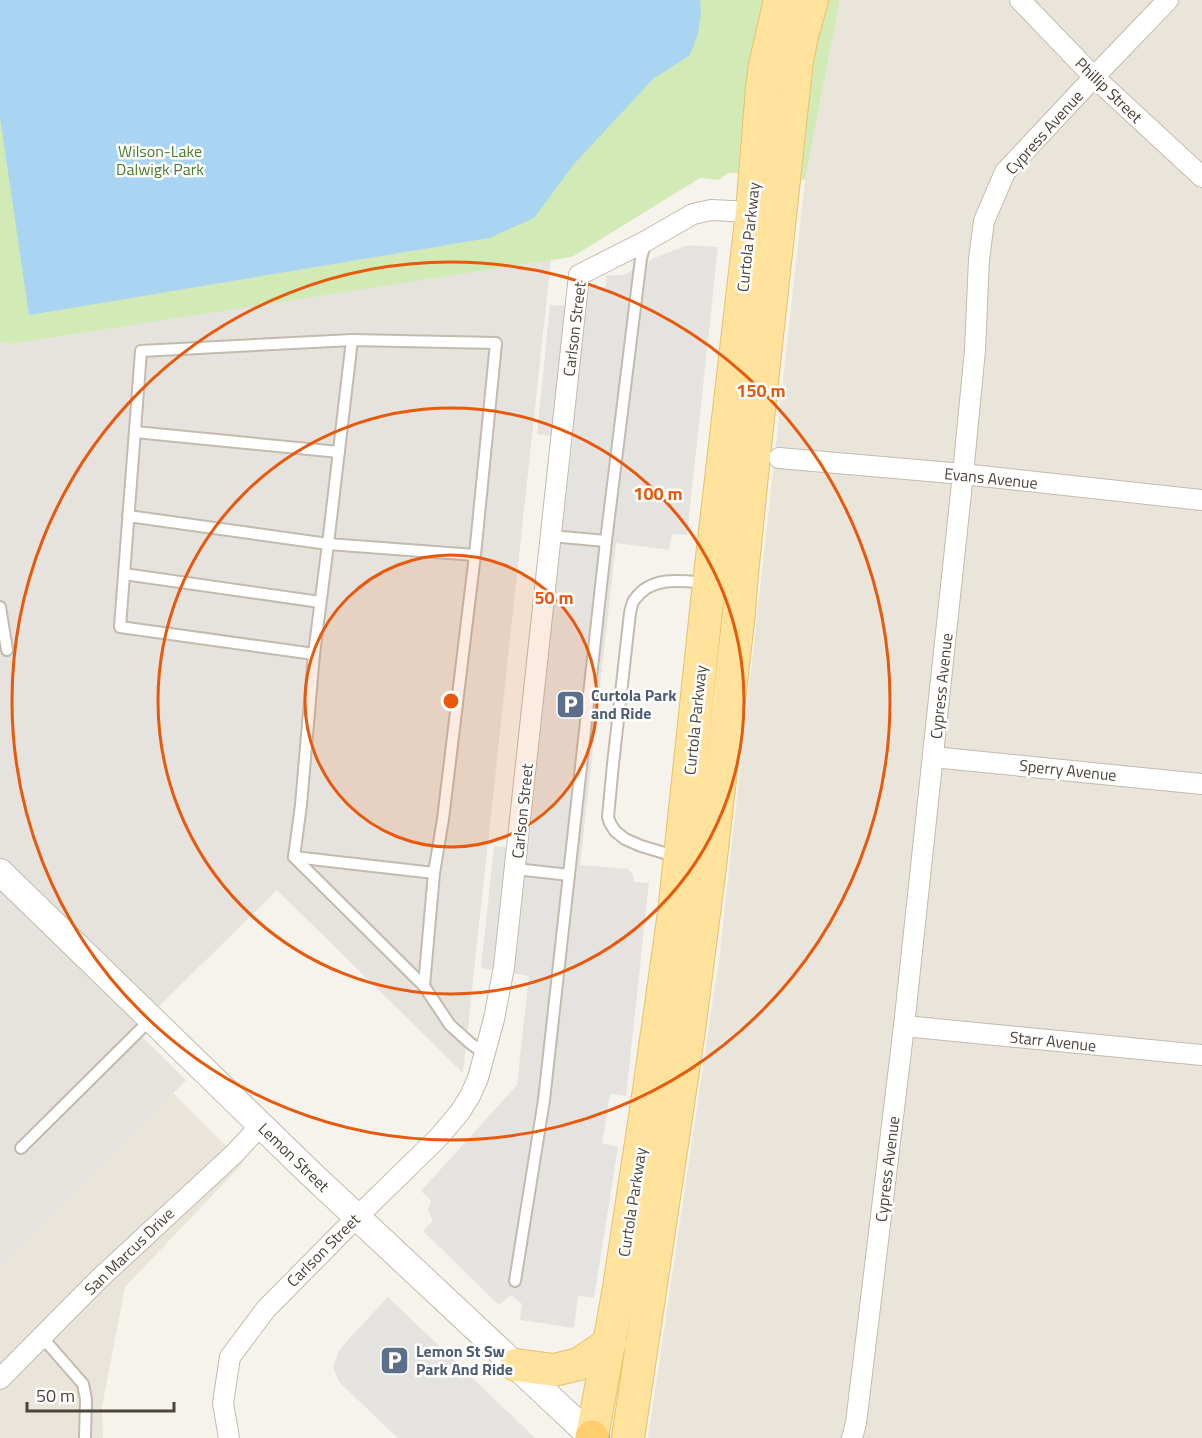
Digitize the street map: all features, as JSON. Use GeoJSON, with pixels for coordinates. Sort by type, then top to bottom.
{"type":"FeatureCollection","features":[{"type":"Feature","properties":{"kind":"main road","name":"Curtola Parkway"},"geometry":{"type":"LineString","coordinates":[[592,1438],[610,1343],[650,1089],[695,862],[739,613],[725,584],[762,88],[780,0]]}},
{"type":"Feature","properties":{"kind":"main road","name":"Curtola Parkway"},"geometry":{"type":"LineString","coordinates":[[725,584],[775,273],[797,60],[812,0]]}},
{"type":"Feature","properties":{"kind":"main road"},"geometry":{"type":"LineString","coordinates":[[752,212],[762,225],[775,273]]}},
{"type":"Feature","properties":{"kind":"main road","name":"Curtola Parkway"},"geometry":{"type":"LineString","coordinates":[[628,1438],[686,1052],[695,862]]}},
{"type":"Feature","properties":{"kind":"main road"},"geometry":{"type":"LineString","coordinates":[[516,1365],[554,1370],[579,1364],[610,1343]]}},
{"type":"Feature","properties":{"kind":"street","name":"Phillip Street"},"geometry":{"type":"LineString","coordinates":[[1020,0],[1094,76],[1202,177]]}},
{"type":"Feature","properties":{"kind":"street","name":"Cypress Avenue"},"geometry":{"type":"LineString","coordinates":[[852,1438],[856,1423],[904,1026],[963,474],[984,221],[1005,172],[1168,0]]}},
{"type":"Feature","properties":{"kind":"street","name":"Carlson Street"},"geometry":{"type":"LineString","coordinates":[[229,1438],[223,1403],[230,1357],[266,1309],[439,1137],[460,1112],[478,1078],[504,967],[579,275],[693,214],[711,210],[752,212]]}},
{"type":"Feature","properties":{"kind":"street","name":"Evans Avenue"},"geometry":{"type":"LineString","coordinates":[[779,458],[963,474],[1202,500]]}},
{"type":"Feature","properties":{"kind":"street","name":"Sperry Avenue"},"geometry":{"type":"LineString","coordinates":[[933,757],[1202,784]]}},
{"type":"Feature","properties":{"kind":"street","name":"Lemon Street"},"geometry":{"type":"LineString","coordinates":[[0,872],[261,1125],[592,1438]]}},
{"type":"Feature","properties":{"kind":"street","name":"Starr Avenue"},"geometry":{"type":"LineString","coordinates":[[904,1026],[1202,1055]]}},
{"type":"Feature","properties":{"kind":"street","name":"San Marcus Drive"},"geometry":{"type":"LineString","coordinates":[[0,1379],[99,1278],[234,1154],[261,1125]]}},
{"type":"Feature","properties":{"kind":"lane"},"geometry":{"type":"LineString","coordinates":[[515,1281],[544,1100],[606,541],[641,258],[646,241]]}},
{"type":"Feature","properties":{"kind":"lane"},"geometry":{"type":"LineString","coordinates":[[294,857],[301,805],[314,654],[351,340]]}},
{"type":"Feature","properties":{"kind":"lane"},"geometry":{"type":"LineString","coordinates":[[314,654],[120,627],[141,351],[351,340],[496,343],[475,555],[443,819],[434,873],[424,986]]}},
{"type":"Feature","properties":{"kind":"lane"},"geometry":{"type":"LineString","coordinates":[[135,432],[339,452]]}},
{"type":"Feature","properties":{"kind":"lane"},"geometry":{"type":"LineString","coordinates":[[128,516],[328,544],[475,555]]}},
{"type":"Feature","properties":{"kind":"lane"},"geometry":{"type":"LineString","coordinates":[[551,536],[606,541]]}},
{"type":"Feature","properties":{"kind":"lane"},"geometry":{"type":"LineString","coordinates":[[124,574],[321,602]]}},
{"type":"Feature","properties":{"kind":"lane"},"geometry":{"type":"LineString","coordinates":[[695,862],[625,839],[615,831],[608,817],[628,626],[634,600],[646,589],[662,581],[725,584]]}},
{"type":"Feature","properties":{"kind":"lane"},"geometry":{"type":"LineString","coordinates":[[0,607],[7,650]]}},
{"type":"Feature","properties":{"kind":"lane"},"geometry":{"type":"LineString","coordinates":[[294,857],[434,873]]}},
{"type":"Feature","properties":{"kind":"lane"},"geometry":{"type":"LineString","coordinates":[[294,857],[424,986],[450,1025],[485,1054]]}},
{"type":"Feature","properties":{"kind":"lane"},"geometry":{"type":"LineString","coordinates":[[516,869],[569,875]]}},
{"type":"Feature","properties":{"kind":"lane"},"geometry":{"type":"LineString","coordinates":[[21,1148],[151,1019]]}},
{"type":"Feature","properties":{"kind":"lane"},"geometry":{"type":"LineString","coordinates":[[42,1337],[83,1384],[86,1399],[86,1438]]}},
{"type":"Feature","properties":{"kind":"shaded area"},"geometry":{"type":"Polygon","coordinates":[[[840,0],[1202,0],[1202,1438],[648,1438],[720,952],[805,180],[840,0]]]}},
{"type":"Feature","properties":{"kind":"shaded area","name":"Curtola Park and Ride"},"geometry":{"type":"Polygon","coordinates":[[[688,245],[718,247],[687,535],[672,534],[669,550],[616,543],[580,865],[628,869],[633,874],[634,882],[649,883],[626,1096],[610,1094],[602,1143],[618,1147],[594,1298],[578,1296],[574,1328],[520,1320],[522,1304],[511,1295],[499,1305],[423,1231],[433,1221],[428,1211],[431,1200],[421,1191],[517,1085],[529,976],[481,968],[494,846],[529,845],[557,562],[573,439],[537,434],[550,305],[565,306],[566,298],[590,287],[605,289],[607,275],[624,275],[654,258],[688,245]]]}},
{"type":"Feature","properties":{"kind":"shaded area"},"geometry":{"type":"Polygon","coordinates":[[[551,260],[463,1073],[277,890],[135,1030],[186,1080],[0,1271],[0,342],[10,344],[551,260]]]}},
{"type":"Feature","properties":{"kind":"shaded area"},"geometry":{"type":"Polygon","coordinates":[[[173,1093],[243,1163],[125,1287],[102,1407],[103,1438],[0,1438],[0,1271],[173,1093]]]}},
{"type":"Feature","properties":{"kind":"shaded area","name":"Lemon St Sw Park And Ride"},"geometry":{"type":"Polygon","coordinates":[[[388,1297],[535,1438],[398,1438],[340,1383],[333,1368],[338,1352],[388,1297]]]}},
{"type":"Feature","properties":{"kind":"green space","name":"Wilson-Lake Dalwigk Park"},"geometry":{"type":"Polygon","coordinates":[[[0,0],[840,0],[805,180],[743,173],[728,173],[719,180],[700,178],[572,257],[10,344],[0,342],[0,0]]]}},
{"type":"Feature","properties":{"kind":"water","name":"Wilson-Lake Dalwigk Park"},"geometry":{"type":"Polygon","coordinates":[[[0,0],[700,0],[701,13],[698,34],[690,55],[653,79],[574,164],[534,218],[489,238],[29,315],[0,117],[0,0]]]}},
{"type":"Feature","properties":{"kind":"place","name":"Curtola Park and Ride"},"geometry":{"type":"Point","coordinates":[570,704]}},
{"type":"Feature","properties":{"kind":"place","name":"Lemon St Sw Park And Ride"},"geometry":{"type":"Point","coordinates":[395,1360]}}]}
